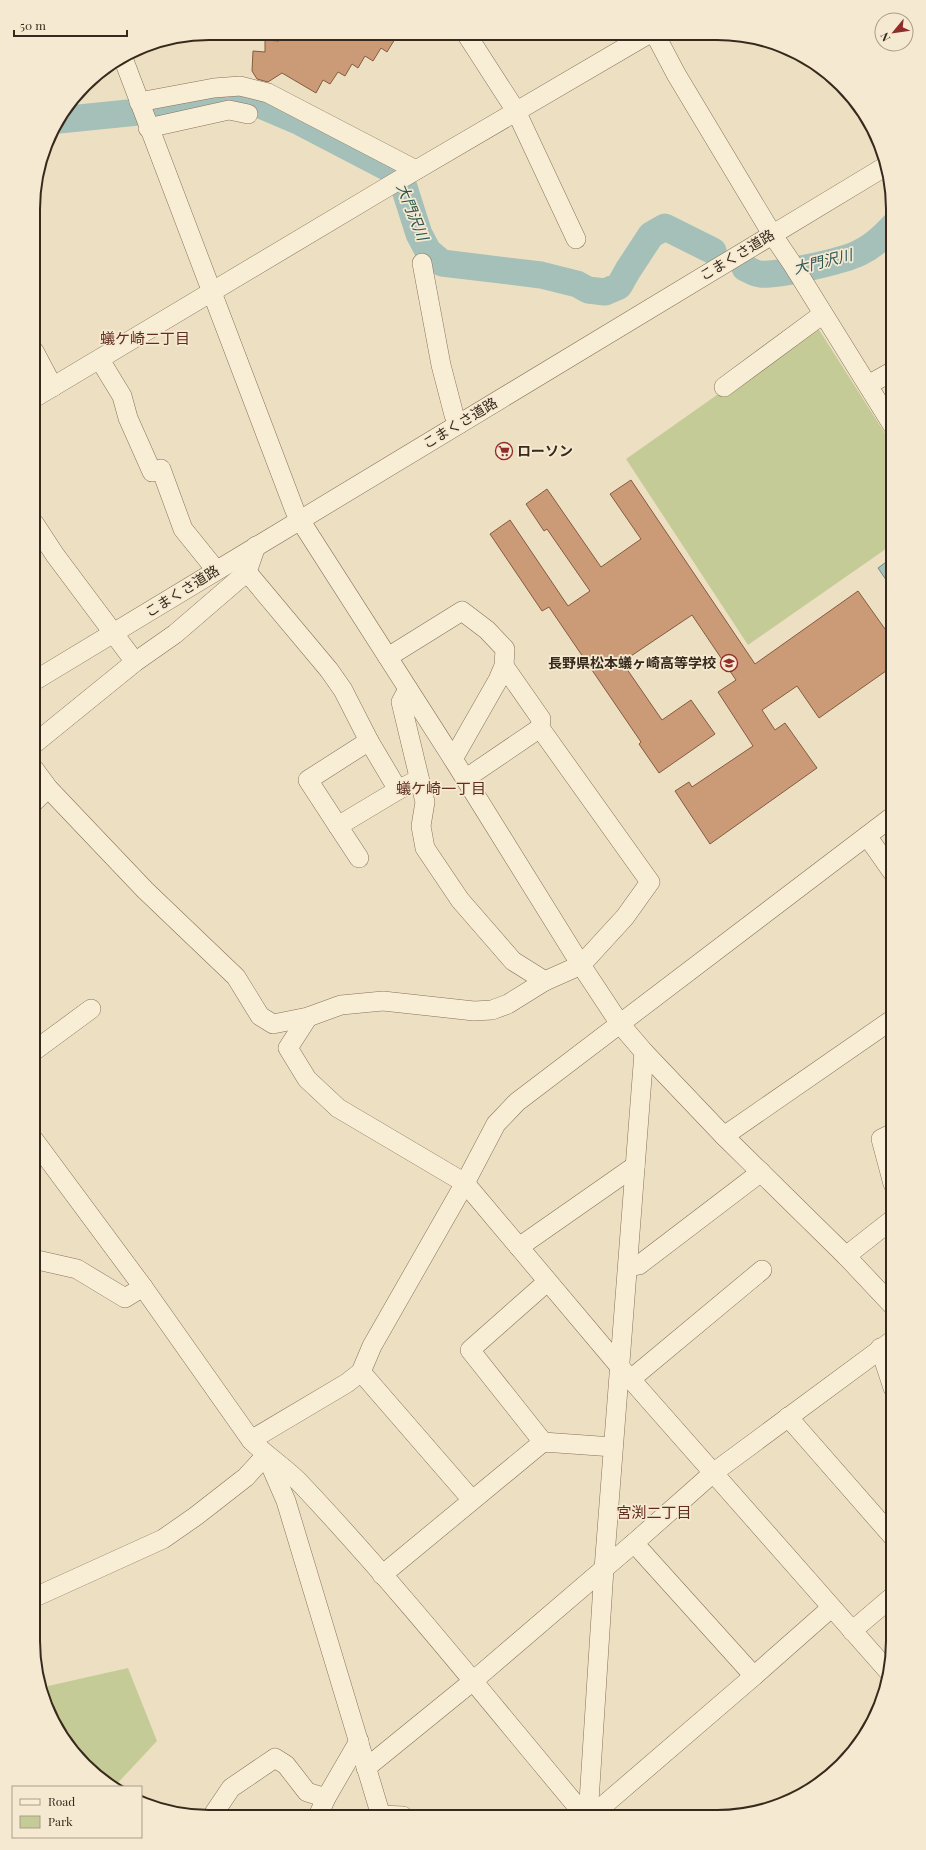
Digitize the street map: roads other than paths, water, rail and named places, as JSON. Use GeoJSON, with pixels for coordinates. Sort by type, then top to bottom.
{"type":"FeatureCollection","features":[{"type":"Feature","properties":{"kind":"street"},"geometry":{"type":"LineString","coordinates":[[470,40],[516,110],[576,239]]}},
{"type":"Feature","properties":{"kind":"street"},"geometry":{"type":"LineString","coordinates":[[40,395],[516,110],[639,40]]}},
{"type":"Feature","properties":{"kind":"street"},"geometry":{"type":"LineString","coordinates":[[658,40],[676,74],[772,234],[797,271],[886,415]]}},
{"type":"Feature","properties":{"kind":"street"},"geometry":{"type":"LineString","coordinates":[[125,63],[143,115],[300,520],[388,657],[581,965],[620,1024],[644,1052],[724,1136],[846,1256],[886,1299]]}},
{"type":"Feature","properties":{"kind":"street"},"geometry":{"type":"LineString","coordinates":[[143,115],[214,88],[240,86],[268,93],[405,176]]}},
{"type":"Feature","properties":{"kind":"street"},"geometry":{"type":"LineString","coordinates":[[143,115],[229,110],[248,114]]}},
{"type":"Feature","properties":{"kind":"street","name":"こまくさ道路"},"geometry":{"type":"LineString","coordinates":[[40,677],[881,169]]}},
{"type":"Feature","properties":{"kind":"street"},"geometry":{"type":"LineString","coordinates":[[422,263],[440,365],[454,415],[459,424]]}},
{"type":"Feature","properties":{"kind":"street"},"geometry":{"type":"LineString","coordinates":[[724,387],[823,314]]}},
{"type":"Feature","properties":{"kind":"street"},"geometry":{"type":"LineString","coordinates":[[100,360],[122,396],[128,418],[152,472],[161,469],[183,529],[216,570]]}},
{"type":"Feature","properties":{"kind":"street"},"geometry":{"type":"LineString","coordinates":[[40,362],[53,387]]}},
{"type":"Feature","properties":{"kind":"street"},"geometry":{"type":"LineString","coordinates":[[868,385],[886,374]]}},
{"type":"Feature","properties":{"kind":"street"},"geometry":{"type":"LineString","coordinates":[[40,531],[113,634],[135,662]]}},
{"type":"Feature","properties":{"kind":"street"},"geometry":{"type":"LineString","coordinates":[[40,739],[135,662],[175,634],[247,572],[256,546]]}},
{"type":"Feature","properties":{"kind":"street"},"geometry":{"type":"LineString","coordinates":[[247,572],[308,644],[343,690],[369,740],[398,790]]}},
{"type":"Feature","properties":{"kind":"street"},"geometry":{"type":"LineString","coordinates":[[388,657],[462,611],[486,630],[505,649],[504,666],[498,680],[452,759]]}},
{"type":"Feature","properties":{"kind":"street"},"geometry":{"type":"LineString","coordinates":[[40,777],[48,788],[145,890],[236,977],[260,1016],[273,1024],[308,1017],[341,1004],[383,1001],[474,1011],[492,1010],[508,1004],[545,981],[581,965],[625,917],[650,882],[540,728],[541,719],[504,666]]}},
{"type":"Feature","properties":{"kind":"street"},"geometry":{"type":"LineString","coordinates":[[408,689],[401,702],[425,802],[421,826],[425,848],[460,900],[513,961],[545,981]]}},
{"type":"Feature","properties":{"kind":"street"},"geometry":{"type":"LineString","coordinates":[[465,779],[540,728]]}},
{"type":"Feature","properties":{"kind":"street"},"geometry":{"type":"LineString","coordinates":[[359,858],[308,780],[369,740]]}},
{"type":"Feature","properties":{"kind":"street"},"geometry":{"type":"LineString","coordinates":[[338,826],[419,779]]}},
{"type":"Feature","properties":{"kind":"street"},"geometry":{"type":"LineString","coordinates":[[40,796],[48,788]]}},
{"type":"Feature","properties":{"kind":"street"},"geometry":{"type":"LineString","coordinates":[[251,1440],[347,1383],[361,1372],[372,1346],[465,1184],[496,1124],[517,1102],[886,821]]}},
{"type":"Feature","properties":{"kind":"street"},"geometry":{"type":"LineString","coordinates":[[867,836],[886,863]]}},
{"type":"Feature","properties":{"kind":"street"},"geometry":{"type":"LineString","coordinates":[[40,1047],[91,1009]]}},
{"type":"Feature","properties":{"kind":"street"},"geometry":{"type":"LineString","coordinates":[[308,1017],[288,1048],[307,1079],[338,1108],[465,1184],[547,1282],[884,1668]]}},
{"type":"Feature","properties":{"kind":"street"},"geometry":{"type":"LineString","coordinates":[[724,1136],[886,1024]]}},
{"type":"Feature","properties":{"kind":"street"},"geometry":{"type":"LineString","coordinates":[[588,1810],[613,1448],[626,1373],[628,1267],[644,1052]]}},
{"type":"Feature","properties":{"kind":"street"},"geometry":{"type":"LineString","coordinates":[[886,1136],[881,1139],[886,1158]]}},
{"type":"Feature","properties":{"kind":"street"},"geometry":{"type":"LineString","coordinates":[[40,1148],[143,1287],[251,1440],[266,1455],[299,1482],[382,1575],[582,1810]]}},
{"type":"Feature","properties":{"kind":"street"},"geometry":{"type":"LineString","coordinates":[[519,1247],[635,1166]]}},
{"type":"Feature","properties":{"kind":"street"},"geometry":{"type":"LineString","coordinates":[[628,1267],[639,1265],[761,1172]]}},
{"type":"Feature","properties":{"kind":"street"},"geometry":{"type":"LineString","coordinates":[[846,1256],[886,1225]]}},
{"type":"Feature","properties":{"kind":"street"},"geometry":{"type":"LineString","coordinates":[[40,1261],[77,1269],[125,1298],[143,1287]]}},
{"type":"Feature","properties":{"kind":"street"},"geometry":{"type":"LineString","coordinates":[[626,1373],[762,1270]]}},
{"type":"Feature","properties":{"kind":"street"},"geometry":{"type":"LineString","coordinates":[[543,1442],[470,1350],[547,1282]]}},
{"type":"Feature","properties":{"kind":"street"},"geometry":{"type":"LineString","coordinates":[[366,1768],[473,1681],[713,1473],[886,1345]]}},
{"type":"Feature","properties":{"kind":"street"},"geometry":{"type":"LineString","coordinates":[[361,1372],[472,1500]]}},
{"type":"Feature","properties":{"kind":"street"},"geometry":{"type":"LineString","coordinates":[[788,1417],[886,1529]]}},
{"type":"Feature","properties":{"kind":"street"},"geometry":{"type":"LineString","coordinates":[[382,1575],[543,1442],[613,1448]]}},
{"type":"Feature","properties":{"kind":"street"},"geometry":{"type":"LineString","coordinates":[[40,1595],[163,1539],[196,1516],[246,1477],[266,1455]]}},
{"type":"Feature","properties":{"kind":"street"},"geometry":{"type":"LineString","coordinates":[[266,1455],[286,1501],[379,1810]]}},
{"type":"Feature","properties":{"kind":"street"},"geometry":{"type":"LineString","coordinates":[[634,1543],[754,1676]]}},
{"type":"Feature","properties":{"kind":"street"},"geometry":{"type":"LineString","coordinates":[[852,1631],[886,1602]]}},
{"type":"Feature","properties":{"kind":"street"},"geometry":{"type":"LineString","coordinates":[[596,1810],[754,1676],[831,1608]]}},
{"type":"Feature","properties":{"kind":"street"},"geometry":{"type":"LineString","coordinates":[[321,1810],[359,1740]]}},
{"type":"Feature","properties":{"kind":"street"},"geometry":{"type":"LineString","coordinates":[[216,1810],[231,1788],[275,1758],[286,1765],[307,1792],[326,1798]]}},
{"type":"Feature","properties":{"kind":"water"},"geometry":{"type":"Polygon","coordinates":[[[886,562],[886,580],[878,568],[886,562]]]}},
{"type":"Feature","properties":{"kind":"waterway","name":"大門沢川"},"geometry":{"type":"LineString","coordinates":[[66,119],[158,110],[231,98],[258,104],[298,121],[394,171],[404,187],[419,234],[428,251],[442,263],[541,275],[577,284],[588,290],[605,292],[619,286],[651,235],[665,227],[713,251]]}},
{"type":"Feature","properties":{"kind":"waterway","name":"大門沢川"},"geometry":{"type":"LineString","coordinates":[[745,268],[758,274],[780,273],[839,260],[869,248],[886,233]]}},
{"type":"Feature","properties":{"kind":"place","name":"ローソン"},"geometry":{"type":"Point","coordinates":[504,451]}},
{"type":"Feature","properties":{"kind":"place","name":"長野県松本蟻ヶ崎高等学校"},"geometry":{"type":"Point","coordinates":[729,663]}},
{"type":"Feature","properties":{"kind":"district","name":"蟻ケ崎二丁目"},"geometry":{"type":"Point","coordinates":[145,339]}},
{"type":"Feature","properties":{"kind":"district","name":"蟻ケ崎一丁目"},"geometry":{"type":"Point","coordinates":[441,789]}},
{"type":"Feature","properties":{"kind":"district","name":"宮渕二丁目"},"geometry":{"type":"Point","coordinates":[654,1513]}}]}
